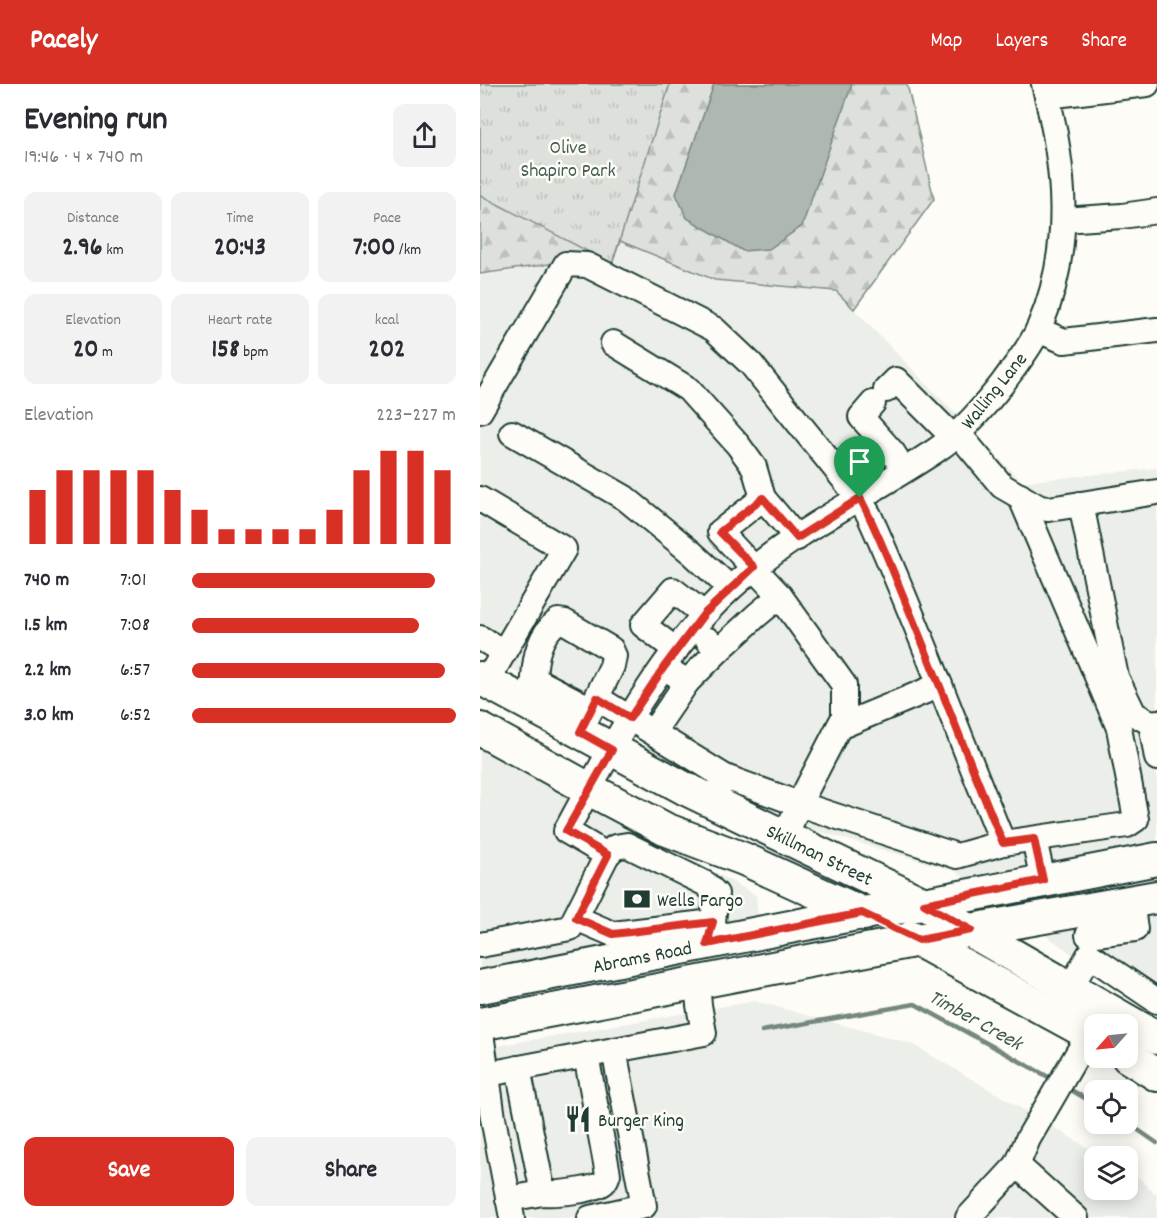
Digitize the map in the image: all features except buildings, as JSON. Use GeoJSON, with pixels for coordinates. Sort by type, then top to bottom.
{"type":"FeatureCollection","features":[{"type":"Feature","properties":{"kind":"main road","name":"Skillman Street"},"geometry":{"type":"LineString","coordinates":[[484,680],[531,691],[589,713],[612,750],[662,776],[718,789],[785,837],[924,904],[1144,1029]]}},
{"type":"Feature","properties":{"kind":"main road","name":"Skillman Street"},"geometry":{"type":"LineString","coordinates":[[480,729],[666,829],[734,855],[919,940],[1084,1040]]}},
{"type":"Feature","properties":{"kind":"main road"},"geometry":{"type":"LineString","coordinates":[[734,855],[772,887],[781,903],[780,917],[767,932]]}},
{"type":"Feature","properties":{"kind":"main road","name":"Abrams Road"},"geometry":{"type":"LineString","coordinates":[[480,987],[681,926],[767,932],[1146,862]]}},
{"type":"Feature","properties":{"kind":"main road","name":"Abrams Road"},"geometry":{"type":"LineString","coordinates":[[480,1025],[971,930],[1088,933],[1144,899]]}},
{"type":"Feature","properties":{"kind":"main road"},"geometry":{"type":"LineString","coordinates":[[1138,1063],[1157,1075]]}},
{"type":"Feature","properties":{"kind":"street"},"geometry":{"type":"LineString","coordinates":[[1045,90],[1147,84]]}},
{"type":"Feature","properties":{"kind":"street","name":"Walling Lane"},"geometry":{"type":"LineString","coordinates":[[608,855],[566,831],[630,718],[670,658],[699,621],[730,588],[754,567],[937,450],[956,435],[990,399],[1038,330],[1053,290],[1064,220],[1059,160],[1045,90]]}},
{"type":"Feature","properties":{"kind":"street"},"geometry":{"type":"LineString","coordinates":[[1064,220],[1157,211]]}},
{"type":"Feature","properties":{"kind":"street"},"geometry":{"type":"LineString","coordinates":[[480,411],[566,264],[587,266],[714,329],[751,364],[860,498],[878,535],[1003,843]]}},
{"type":"Feature","properties":{"kind":"street"},"geometry":{"type":"LineString","coordinates":[[1038,330],[1064,341],[1157,330]]}},
{"type":"Feature","properties":{"kind":"street"},"geometry":{"type":"LineString","coordinates":[[613,343],[688,389],[754,467],[763,498],[797,538]]}},
{"type":"Feature","properties":{"kind":"street"},"geometry":{"type":"LineString","coordinates":[[904,470],[861,417],[896,380],[956,435],[1002,486],[1040,507],[1049,509],[1157,492]]}},
{"type":"Feature","properties":{"kind":"street"},"geometry":{"type":"LineString","coordinates":[[512,434],[625,498],[692,553],[730,588]]}},
{"type":"Feature","properties":{"kind":"street"},"geometry":{"type":"LineString","coordinates":[[531,691],[540,644],[554,623],[561,621],[611,649],[614,656],[612,666],[589,713],[630,718],[678,748],[718,789],[800,804],[957,856],[1003,843],[1127,825],[1136,819],[1119,728],[1020,496]]}},
{"type":"Feature","properties":{"kind":"street"},"geometry":{"type":"LineString","coordinates":[[763,498],[720,532],[780,596],[844,685],[844,717],[785,837]]}},
{"type":"Feature","properties":{"kind":"street"},"geometry":{"type":"LineString","coordinates":[[480,499],[564,549],[504,652],[484,680]]}},
{"type":"Feature","properties":{"kind":"street"},"geometry":{"type":"LineString","coordinates":[[1080,504],[1116,677],[1134,714],[1154,722],[1157,758]]}},
{"type":"Feature","properties":{"kind":"street"},"geometry":{"type":"LineString","coordinates":[[687,682],[643,625],[674,590],[719,650]]}},
{"type":"Feature","properties":{"kind":"street"},"geometry":{"type":"LineString","coordinates":[[653,732],[687,682],[780,596]]}},
{"type":"Feature","properties":{"kind":"street"},"geometry":{"type":"LineString","coordinates":[[480,638],[504,652]]}},
{"type":"Feature","properties":{"kind":"street"},"geometry":{"type":"LineString","coordinates":[[839,727],[940,685]]}},
{"type":"Feature","properties":{"kind":"street"},"geometry":{"type":"LineString","coordinates":[[662,776],[678,748]]}},
{"type":"Feature","properties":{"kind":"street"},"geometry":{"type":"LineString","coordinates":[[1127,825],[1146,862]]}},
{"type":"Feature","properties":{"kind":"street"},"geometry":{"type":"LineString","coordinates":[[652,856],[666,829]]}},
{"type":"Feature","properties":{"kind":"street"},"geometry":{"type":"LineString","coordinates":[[1034,839],[1043,880]]}},
{"type":"Feature","properties":{"kind":"street"},"geometry":{"type":"LineString","coordinates":[[480,945],[570,928],[608,855],[615,847],[627,845],[652,856],[706,884],[716,894],[681,926],[613,934],[576,918]]}},
{"type":"Feature","properties":{"kind":"street"},"geometry":{"type":"LineString","coordinates":[[706,884],[734,855]]}},
{"type":"Feature","properties":{"kind":"street"},"geometry":{"type":"LineString","coordinates":[[1071,987],[1088,933],[1152,998],[1144,1029]]}},
{"type":"Feature","properties":{"kind":"street"},"geometry":{"type":"LineString","coordinates":[[488,1074],[704,1033],[698,982]]}},
{"type":"Feature","properties":{"kind":"street"},"geometry":{"type":"LineString","coordinates":[[480,1025],[493,1118],[510,1209],[543,1192],[555,1194],[597,1186],[605,1181],[608,1174],[586,1055]]}},
{"type":"Feature","properties":{"kind":"street"},"geometry":{"type":"LineString","coordinates":[[968,1218],[1017,1165],[1035,1141],[1050,1103],[1084,1047]]}},
{"type":"Feature","properties":{"kind":"street"},"geometry":{"type":"LineString","coordinates":[[590,1218],[644,1206],[614,1050]]}},
{"type":"Feature","properties":{"kind":"street"},"geometry":{"type":"LineString","coordinates":[[518,1068],[543,1192]]}},
{"type":"Feature","properties":{"kind":"street"},"geometry":{"type":"LineString","coordinates":[[1017,1165],[1076,1218]]}},
{"type":"Feature","properties":{"kind":"shaded area"},"geometry":{"type":"Polygon","coordinates":[[[714,84],[852,84],[802,226],[769,249],[743,251],[687,218],[676,194],[714,84]]]}},
{"type":"Feature","properties":{"kind":"shaded area"},"geometry":{"type":"Polygon","coordinates":[[[620,241],[715,280],[836,291],[1022,482],[1157,468],[1157,1014],[955,871],[807,828],[480,652],[480,274],[598,257],[620,241]]]}},
{"type":"Feature","properties":{"kind":"shaded area"},"geometry":{"type":"Polygon","coordinates":[[[480,742],[756,895],[759,926],[480,974],[480,742]]]}},
{"type":"Feature","properties":{"kind":"shaded area"},"geometry":{"type":"Polygon","coordinates":[[[755,1001],[912,1044],[1085,1146],[1084,1200],[1138,1200],[1138,1178],[1157,1195],[1157,1218],[480,1218],[480,1049],[755,1001]]]}},
{"type":"Feature","properties":{"kind":"green space"},"geometry":{"type":"Polygon","coordinates":[[[480,84],[907,84],[934,199],[854,309],[836,291],[715,280],[620,241],[612,264],[598,257],[480,274],[480,84]]]}},
{"type":"Feature","properties":{"kind":"green space","name":"Olive Shapiro Park"},"geometry":{"type":"Polygon","coordinates":[[[480,84],[670,84],[612,264],[480,195],[480,84]]]}},
{"type":"Feature","properties":{"kind":"waterway","name":"Timber Creek"},"geometry":{"type":"LineString","coordinates":[[762,1031],[915,1004],[1054,1080]]}},
{"type":"Feature","properties":{"kind":"waterway","name":"Timber Creek"},"geometry":{"type":"LineString","coordinates":[[1066,1087],[1084,1098]]}},
{"type":"Feature","properties":{"kind":"waterway","name":"Timber Creek"},"geometry":{"type":"LineString","coordinates":[[1138,1130],[1157,1143]]}},
{"type":"Feature","properties":{"kind":"place","name":"Wells Fargo"},"geometry":{"type":"Point","coordinates":[637,899]}},
{"type":"Feature","properties":{"kind":"place","name":"Burger King"},"geometry":{"type":"Point","coordinates":[578,1119]}},
{"type":"Feature","properties":{"kind":"route"},"geometry":{"type":"LineString","coordinates":[[763,498],[797,538],[860,498],[878,535],[1003,843],[1034,839],[1043,880],[924,904],[971,930],[919,940],[862,913],[707,944],[713,922],[613,934],[576,918],[608,855],[566,831],[612,750],[580,732],[597,698],[630,718],[664,667],[704,614],[754,567],[720,532],[763,498]]}}]}
